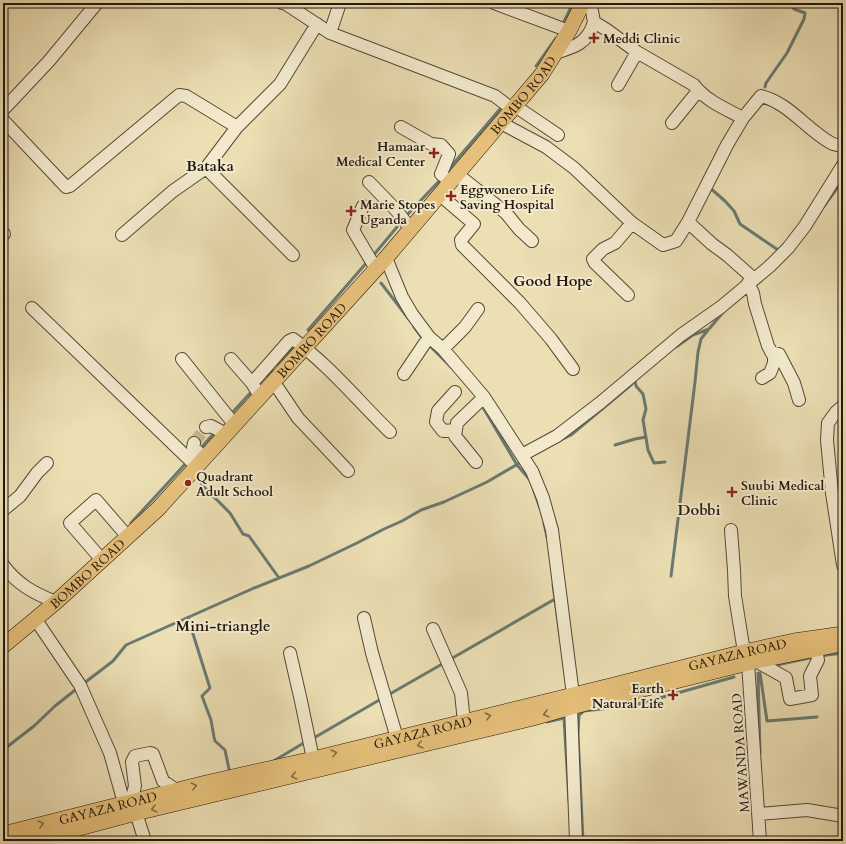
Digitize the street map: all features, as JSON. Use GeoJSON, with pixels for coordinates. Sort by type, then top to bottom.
{"type":"FeatureCollection","features":[{"type":"Feature","properties":{"kind":"main road","name":"BOMBO ROAD"},"geometry":{"type":"LineString","coordinates":[[3,646],[36,620],[158,509],[260,396],[275,372],[304,347],[386,258],[542,74],[569,31],[583,3]]}},
{"type":"Feature","properties":{"kind":"main road","name":"GAYAZA ROAD"},"geometry":{"type":"LineString","coordinates":[[749,659],[794,641],[843,634]]}},
{"type":"Feature","properties":{"kind":"main road","name":"GAYAZA ROAD"},"geometry":{"type":"LineString","coordinates":[[30,841],[176,790],[464,722],[572,701],[749,659],[843,644]]}},
{"type":"Feature","properties":{"kind":"main road","name":"GAYAZA ROAD"},"geometry":{"type":"LineString","coordinates":[[3,834],[130,806],[324,769],[533,718],[572,701]]}},
{"type":"Feature","properties":{"kind":"street"},"geometry":{"type":"LineString","coordinates":[[3,110],[49,61],[97,3]]}},
{"type":"Feature","properties":{"kind":"street"},"geometry":{"type":"LineString","coordinates":[[282,3],[286,4],[330,33],[495,96],[558,135]]}},
{"type":"Feature","properties":{"kind":"street"},"geometry":{"type":"LineString","coordinates":[[330,33],[340,3]]}},
{"type":"Feature","properties":{"kind":"street"},"geometry":{"type":"LineString","coordinates":[[494,3],[569,31]]}},
{"type":"Feature","properties":{"kind":"street"},"geometry":{"type":"LineString","coordinates":[[555,53],[575,47],[591,32],[594,22],[592,11],[587,3]]}},
{"type":"Feature","properties":{"kind":"street"},"geometry":{"type":"LineString","coordinates":[[594,22],[637,52],[694,85],[698,91],[715,103],[743,118]]}},
{"type":"Feature","properties":{"kind":"street"},"geometry":{"type":"LineString","coordinates":[[122,235],[173,191],[206,168],[236,127],[280,84],[317,24]]}},
{"type":"Feature","properties":{"kind":"street"},"geometry":{"type":"LineString","coordinates":[[618,85],[637,52]]}},
{"type":"Feature","properties":{"kind":"street"},"geometry":{"type":"LineString","coordinates":[[672,123],[698,91]]}},
{"type":"Feature","properties":{"kind":"street"},"geometry":{"type":"LineString","coordinates":[[3,120],[66,187],[70,186],[179,94],[186,96],[236,127]]}},
{"type":"Feature","properties":{"kind":"street"},"geometry":{"type":"LineString","coordinates":[[501,123],[552,151],[574,168],[632,223],[663,245],[676,241],[688,222],[727,145],[743,118],[761,96],[794,113],[811,129],[832,144],[843,146]]}},
{"type":"Feature","properties":{"kind":"street"},"geometry":{"type":"LineString","coordinates":[[401,127],[431,144],[441,145],[448,154],[441,174],[454,178],[506,213],[532,241]]}},
{"type":"Feature","properties":{"kind":"street"},"geometry":{"type":"LineString","coordinates":[[525,460],[600,403],[682,335],[751,285],[788,248],[805,226],[843,165]]}},
{"type":"Feature","properties":{"kind":"street"},"geometry":{"type":"LineString","coordinates":[[206,168],[293,255]]}},
{"type":"Feature","properties":{"kind":"street"},"geometry":{"type":"LineString","coordinates":[[369,182],[411,228]]}},
{"type":"Feature","properties":{"kind":"street"},"geometry":{"type":"LineString","coordinates":[[440,195],[474,224],[461,240],[462,245],[520,303],[573,369]]}},
{"type":"Feature","properties":{"kind":"street"},"geometry":{"type":"LineString","coordinates":[[363,206],[353,230],[376,269]]}},
{"type":"Feature","properties":{"kind":"street"},"geometry":{"type":"LineString","coordinates":[[688,222],[712,244],[727,255],[751,285],[755,304],[768,346],[774,357],[774,363],[770,374],[762,378]]}},
{"type":"Feature","properties":{"kind":"street"},"geometry":{"type":"LineString","coordinates":[[628,295],[594,263],[593,259],[602,249],[615,243],[632,223]]}},
{"type":"Feature","properties":{"kind":"street"},"geometry":{"type":"LineString","coordinates":[[386,258],[402,297],[412,314],[429,337],[442,349],[484,397],[532,471],[543,498],[552,530],[572,701],[576,841]]}},
{"type":"Feature","properties":{"kind":"street"},"geometry":{"type":"LineString","coordinates":[[32,308],[200,462]]}},
{"type":"Feature","properties":{"kind":"street"},"geometry":{"type":"LineString","coordinates":[[442,349],[465,326],[478,309]]}},
{"type":"Feature","properties":{"kind":"street"},"geometry":{"type":"LineString","coordinates":[[404,374],[429,337]]}},
{"type":"Feature","properties":{"kind":"street"},"geometry":{"type":"LineString","coordinates":[[304,347],[390,432]]}},
{"type":"Feature","properties":{"kind":"street"},"geometry":{"type":"LineString","coordinates":[[771,352],[780,354],[794,383],[799,400]]}},
{"type":"Feature","properties":{"kind":"street"},"geometry":{"type":"LineString","coordinates":[[182,359],[230,429]]}},
{"type":"Feature","properties":{"kind":"street"},"geometry":{"type":"LineString","coordinates":[[231,359],[252,383],[260,396]]}},
{"type":"Feature","properties":{"kind":"street"},"geometry":{"type":"LineString","coordinates":[[252,383],[275,372],[298,418],[348,471]]}},
{"type":"Feature","properties":{"kind":"street"},"geometry":{"type":"LineString","coordinates":[[455,392],[438,411],[436,422],[443,431],[456,430]]}},
{"type":"Feature","properties":{"kind":"street"},"geometry":{"type":"LineString","coordinates":[[476,462],[455,436],[457,422],[484,397]]}},
{"type":"Feature","properties":{"kind":"street"},"geometry":{"type":"LineString","coordinates":[[843,406],[836,412],[828,423],[827,440],[832,493],[843,565]]}},
{"type":"Feature","properties":{"kind":"street"},"geometry":{"type":"LineString","coordinates":[[206,427],[211,426],[230,429]]}},
{"type":"Feature","properties":{"kind":"street"},"geometry":{"type":"LineString","coordinates":[[194,443],[193,448],[200,462]]}},
{"type":"Feature","properties":{"kind":"street"},"geometry":{"type":"LineString","coordinates":[[3,510],[20,496],[37,473],[47,463]]}},
{"type":"Feature","properties":{"kind":"street"},"geometry":{"type":"LineString","coordinates":[[102,560],[70,523],[96,500],[128,537]]}},
{"type":"Feature","properties":{"kind":"street","name":"MAWANDA ROAD"},"geometry":{"type":"LineString","coordinates":[[731,530],[735,596],[749,659],[760,841]]}},
{"type":"Feature","properties":{"kind":"street"},"geometry":{"type":"LineString","coordinates":[[3,564],[12,576],[27,589],[56,602]]}},
{"type":"Feature","properties":{"kind":"street"},"geometry":{"type":"LineString","coordinates":[[364,618],[372,653],[397,738]]}},
{"type":"Feature","properties":{"kind":"street"},"geometry":{"type":"LineString","coordinates":[[36,620],[80,686],[110,754],[145,841]]}},
{"type":"Feature","properties":{"kind":"street"},"geometry":{"type":"LineString","coordinates":[[433,629],[461,693],[464,708],[464,722]]}},
{"type":"Feature","properties":{"kind":"street"},"geometry":{"type":"LineString","coordinates":[[749,659],[786,678],[790,699],[812,695],[810,676],[818,660],[816,649]]}},
{"type":"Feature","properties":{"kind":"street"},"geometry":{"type":"LineString","coordinates":[[290,653],[302,701],[312,759]]}},
{"type":"Feature","properties":{"kind":"street"},"geometry":{"type":"LineString","coordinates":[[130,806],[135,786],[132,762],[135,756],[150,753],[153,754],[163,781],[176,790]]}},
{"type":"Feature","properties":{"kind":"street"},"geometry":{"type":"LineString","coordinates":[[758,814],[807,810],[843,816]]}},
{"type":"Feature","properties":{"kind":"waterway"},"geometry":{"type":"LineString","coordinates":[[562,26],[573,3]]}},
{"type":"Feature","properties":{"kind":"waterway"},"geometry":{"type":"LineString","coordinates":[[765,87],[766,83],[787,53],[804,19],[805,13],[794,9],[792,7],[792,3]]}},
{"type":"Feature","properties":{"kind":"waterway"},"geometry":{"type":"LineString","coordinates":[[536,66],[556,38]]}},
{"type":"Feature","properties":{"kind":"waterway"},"geometry":{"type":"LineString","coordinates":[[447,171],[500,109]]}},
{"type":"Feature","properties":{"kind":"waterway"},"geometry":{"type":"LineString","coordinates":[[407,215],[440,180]]}},
{"type":"Feature","properties":{"kind":"waterway"},"geometry":{"type":"LineString","coordinates":[[824,206],[843,180]]}},
{"type":"Feature","properties":{"kind":"waterway"},"geometry":{"type":"LineString","coordinates":[[709,187],[734,211],[740,224],[781,252]]}},
{"type":"Feature","properties":{"kind":"waterway"},"geometry":{"type":"LineString","coordinates":[[372,257],[397,227]]}},
{"type":"Feature","properties":{"kind":"waterway"},"geometry":{"type":"LineString","coordinates":[[308,330],[368,261]]}},
{"type":"Feature","properties":{"kind":"waterway"},"geometry":{"type":"LineString","coordinates":[[381,283],[408,318]]}},
{"type":"Feature","properties":{"kind":"waterway"},"geometry":{"type":"LineString","coordinates":[[676,347],[693,335],[709,329],[725,310]]}},
{"type":"Feature","properties":{"kind":"waterway"},"geometry":{"type":"LineString","coordinates":[[414,327],[424,340]]}},
{"type":"Feature","properties":{"kind":"waterway"},"geometry":{"type":"LineString","coordinates":[[671,576],[698,352],[701,339],[708,330]]}},
{"type":"Feature","properties":{"kind":"waterway"},"geometry":{"type":"LineString","coordinates":[[428,344],[451,367]]}},
{"type":"Feature","properties":{"kind":"waterway"},"geometry":{"type":"LineString","coordinates":[[277,364],[295,345]]}},
{"type":"Feature","properties":{"kind":"waterway"},"geometry":{"type":"LineString","coordinates":[[266,376],[272,370]]}},
{"type":"Feature","properties":{"kind":"waterway"},"geometry":{"type":"LineString","coordinates":[[635,381],[636,386],[643,394],[646,409],[643,420],[648,450],[654,463],[665,462]]}},
{"type":"Feature","properties":{"kind":"waterway"},"geometry":{"type":"LineString","coordinates":[[561,440],[571,435],[632,384]]}},
{"type":"Feature","properties":{"kind":"waterway"},"geometry":{"type":"LineString","coordinates":[[231,414],[253,390]]}},
{"type":"Feature","properties":{"kind":"waterway"},"geometry":{"type":"LineString","coordinates":[[481,404],[517,465],[530,480]]}},
{"type":"Feature","properties":{"kind":"waterway"},"geometry":{"type":"LineString","coordinates":[[199,450],[215,432]]}},
{"type":"Feature","properties":{"kind":"waterway"},"geometry":{"type":"LineString","coordinates":[[615,445],[646,437]]}},
{"type":"Feature","properties":{"kind":"waterway"},"geometry":{"type":"LineString","coordinates":[[131,523],[188,461]]}},
{"type":"Feature","properties":{"kind":"waterway"},"geometry":{"type":"LineString","coordinates":[[83,684],[113,661],[126,645],[254,588],[309,566],[402,521],[421,510],[444,502],[487,482],[523,461]]}},
{"type":"Feature","properties":{"kind":"waterway"},"geometry":{"type":"LineString","coordinates":[[197,476],[203,486],[230,513],[243,534],[249,536],[279,578]]}},
{"type":"Feature","properties":{"kind":"waterway"},"geometry":{"type":"LineString","coordinates":[[534,491],[540,508]]}},
{"type":"Feature","properties":{"kind":"waterway"},"geometry":{"type":"LineString","coordinates":[[544,523],[547,537]]}},
{"type":"Feature","properties":{"kind":"waterway"},"geometry":{"type":"LineString","coordinates":[[553,584],[560,636]]}},
{"type":"Feature","properties":{"kind":"waterway"},"geometry":{"type":"LineString","coordinates":[[449,660],[555,599]]}},
{"type":"Feature","properties":{"kind":"waterway"},"geometry":{"type":"LineString","coordinates":[[188,618],[210,688],[202,696],[211,720],[215,741],[225,750],[229,769]]}},
{"type":"Feature","properties":{"kind":"waterway"},"geometry":{"type":"LineString","coordinates":[[819,656],[843,653]]}},
{"type":"Feature","properties":{"kind":"waterway"},"geometry":{"type":"LineString","coordinates":[[772,666],[814,657]]}},
{"type":"Feature","properties":{"kind":"waterway"},"geometry":{"type":"LineString","coordinates":[[388,695],[444,663]]}},
{"type":"Feature","properties":{"kind":"waterway"},"geometry":{"type":"LineString","coordinates":[[758,673],[760,753]]}},
{"type":"Feature","properties":{"kind":"waterway"},"geometry":{"type":"LineString","coordinates":[[760,673],[767,721],[817,717]]}},
{"type":"Feature","properties":{"kind":"waterway"},"geometry":{"type":"LineString","coordinates":[[583,841],[578,734],[579,715],[584,711],[635,705],[734,677]]}},
{"type":"Feature","properties":{"kind":"waterway"},"geometry":{"type":"LineString","coordinates":[[3,750],[34,726],[55,706],[79,687]]}},
{"type":"Feature","properties":{"kind":"waterway"},"geometry":{"type":"LineString","coordinates":[[312,739],[381,699]]}},
{"type":"Feature","properties":{"kind":"waterway"},"geometry":{"type":"LineString","coordinates":[[547,722],[564,718],[569,801]]}},
{"type":"Feature","properties":{"kind":"waterway"},"geometry":{"type":"LineString","coordinates":[[272,762],[307,741]]}},
{"type":"Feature","properties":{"kind":"tunnel"},"geometry":{"type":"LineString","coordinates":[[194,443],[206,427]]}},
{"type":"Feature","properties":{"kind":"place","name":"Meddi Clinic"},"geometry":{"type":"Point","coordinates":[594,38]}},
{"type":"Feature","properties":{"kind":"place","name":"Hamaar Medical Center"},"geometry":{"type":"Point","coordinates":[434,153]}},
{"type":"Feature","properties":{"kind":"place","name":"Eggwonero Life Saving Hospital"},"geometry":{"type":"Point","coordinates":[451,196]}},
{"type":"Feature","properties":{"kind":"place","name":"Marie Stopes Uganda"},"geometry":{"type":"Point","coordinates":[351,211]}},
{"type":"Feature","properties":{"kind":"place","name":"Quadrant Adult School"},"geometry":{"type":"Point","coordinates":[188,483]}},
{"type":"Feature","properties":{"kind":"place","name":"Suubi Medical Clinic"},"geometry":{"type":"Point","coordinates":[732,492]}},
{"type":"Feature","properties":{"kind":"place","name":"Earth Natural Life"},"geometry":{"type":"Point","coordinates":[673,695]}},
{"type":"Feature","properties":{"kind":"district","name":"Bataka"},"geometry":{"type":"Point","coordinates":[210,166]}},
{"type":"Feature","properties":{"kind":"district","name":"Good Hope"},"geometry":{"type":"Point","coordinates":[553,281]}},
{"type":"Feature","properties":{"kind":"district","name":"Dobbi"},"geometry":{"type":"Point","coordinates":[699,510]}},
{"type":"Feature","properties":{"kind":"district","name":"Mini-triangle"},"geometry":{"type":"Point","coordinates":[223,626]}}]}
